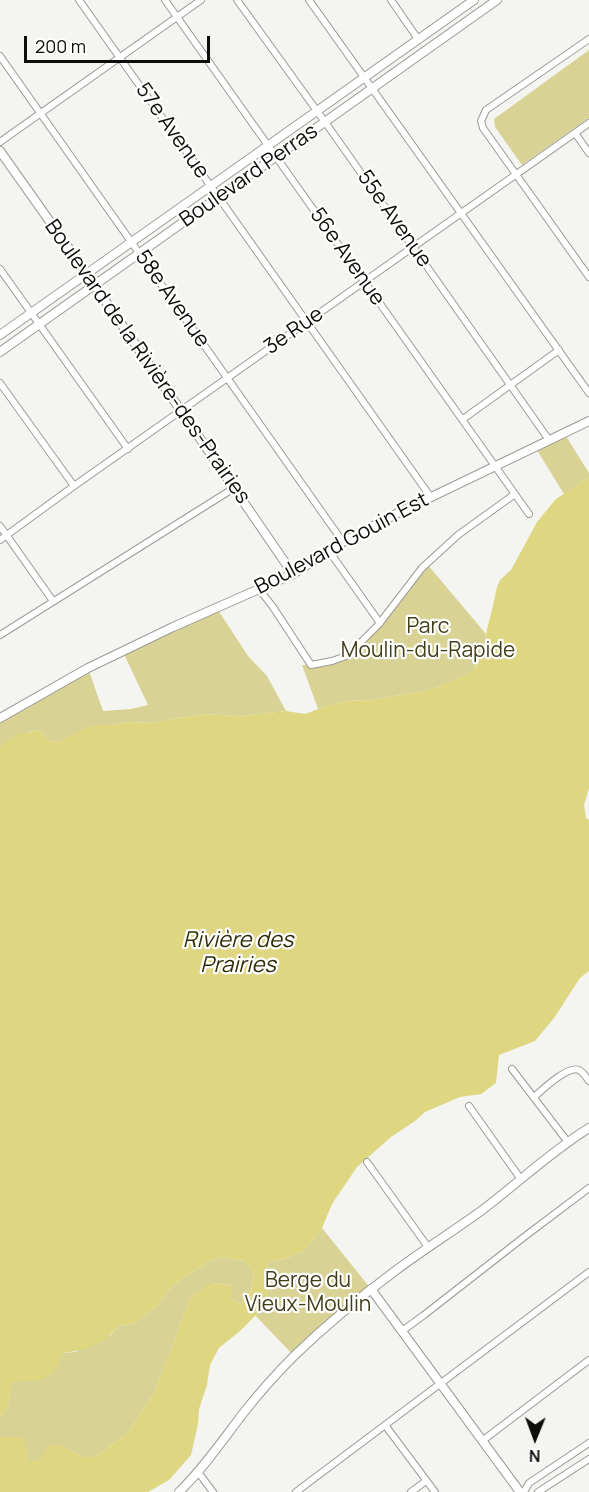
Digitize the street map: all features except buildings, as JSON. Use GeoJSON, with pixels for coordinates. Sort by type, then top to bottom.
{"type":"FeatureCollection","features":[{"type":"Feature","properties":{"kind":"main road","name":"Boulevard Perras"},"geometry":{"type":"LineString","coordinates":[[0,335],[474,0]]}},
{"type":"Feature","properties":{"kind":"main road","name":"Boulevard Perras"},"geometry":{"type":"LineString","coordinates":[[0,352],[497,0]]}},
{"type":"Feature","properties":{"kind":"street","name":"57e Avenue"},"geometry":{"type":"LineString","coordinates":[[79,0],[430,496]]}},
{"type":"Feature","properties":{"kind":"street","name":"56e Avenue"},"geometry":{"type":"LineString","coordinates":[[165,0],[529,514]]}},
{"type":"Feature","properties":{"kind":"street"},"geometry":{"type":"LineString","coordinates":[[0,142],[201,0]]}},
{"type":"Feature","properties":{"kind":"street","name":"55e Avenue"},"geometry":{"type":"LineString","coordinates":[[237,0],[549,440]]}},
{"type":"Feature","properties":{"kind":"street"},"geometry":{"type":"LineString","coordinates":[[309,0],[589,393]]}},
{"type":"Feature","properties":{"kind":"street"},"geometry":{"type":"LineString","coordinates":[[391,0],[418,39]]}},
{"type":"Feature","properties":{"kind":"street"},"geometry":{"type":"LineString","coordinates":[[589,39],[486,110],[481,121],[483,128],[589,277]]}},
{"type":"Feature","properties":{"kind":"street","name":"58e Avenue"},"geometry":{"type":"LineString","coordinates":[[0,56],[343,542]]}},
{"type":"Feature","properties":{"kind":"street","name":"3e Rue"},"geometry":{"type":"LineString","coordinates":[[0,540],[589,123]]}},
{"type":"Feature","properties":{"kind":"street"},"geometry":{"type":"LineString","coordinates":[[575,133],[589,153]]}},
{"type":"Feature","properties":{"kind":"street","name":"Boulevard de la Rivière-des-Prairies"},"geometry":{"type":"LineString","coordinates":[[0,151],[293,574]]}},
{"type":"Feature","properties":{"kind":"street"},"geometry":{"type":"LineString","coordinates":[[0,269],[128,449]]}},
{"type":"Feature","properties":{"kind":"street"},"geometry":{"type":"LineString","coordinates":[[463,419],[559,350]]}},
{"type":"Feature","properties":{"kind":"street"},"geometry":{"type":"LineString","coordinates":[[0,383],[74,486]]}},
{"type":"Feature","properties":{"kind":"street","name":"Boulevard Gouin Est"},"geometry":{"type":"LineString","coordinates":[[0,717],[88,668],[173,627],[293,574],[343,542],[430,496],[589,422]]}},
{"type":"Feature","properties":{"kind":"street"},"geometry":{"type":"LineString","coordinates":[[0,625],[2,633],[234,488]]}},
{"type":"Feature","properties":{"kind":"street"},"geometry":{"type":"LineString","coordinates":[[259,589],[311,665],[346,656],[380,623],[422,568],[467,528],[515,494]]}},
{"type":"Feature","properties":{"kind":"street"},"geometry":{"type":"LineString","coordinates":[[0,526],[53,601]]}},
{"type":"Feature","properties":{"kind":"street"},"geometry":{"type":"LineString","coordinates":[[329,551],[380,623]]}},
{"type":"Feature","properties":{"kind":"street"},"geometry":{"type":"LineString","coordinates":[[512,1069],[567,1141]]}},
{"type":"Feature","properties":{"kind":"street"},"geometry":{"type":"LineString","coordinates":[[534,1097],[573,1069],[580,1071],[589,1081]]}},
{"type":"Feature","properties":{"kind":"street"},"geometry":{"type":"LineString","coordinates":[[469,1106],[520,1178]]}},
{"type":"Feature","properties":{"kind":"street"},"geometry":{"type":"LineString","coordinates":[[179,1492],[198,1472],[247,1408],[311,1341],[371,1289],[488,1205],[567,1141],[589,1128]]}},
{"type":"Feature","properties":{"kind":"street"},"geometry":{"type":"LineString","coordinates":[[367,1162],[428,1247]]}},
{"type":"Feature","properties":{"kind":"street"},"geometry":{"type":"LineString","coordinates":[[402,1331],[589,1188]]}},
{"type":"Feature","properties":{"kind":"street"},"geometry":{"type":"LineString","coordinates":[[296,1492],[589,1272]]}},
{"type":"Feature","properties":{"kind":"street"},"geometry":{"type":"LineString","coordinates":[[371,1289],[522,1492],[529,1483],[589,1443]]}},
{"type":"Feature","properties":{"kind":"street"},"geometry":{"type":"LineString","coordinates":[[482,1441],[589,1360]]}},
{"type":"Feature","properties":{"kind":"street"},"geometry":{"type":"LineString","coordinates":[[385,1425],[435,1492]]}},
{"type":"Feature","properties":{"kind":"street"},"geometry":{"type":"LineString","coordinates":[[538,1492],[589,1459]]}},
{"type":"Feature","properties":{"kind":"street"},"geometry":{"type":"LineString","coordinates":[[198,1472],[213,1492]]}},
{"type":"Feature","properties":{"kind":"street"},"geometry":{"type":"LineString","coordinates":[[411,1492],[426,1480]]}},
{"type":"Feature","properties":{"kind":"green space"},"geometry":{"type":"Polygon","coordinates":[[[589,50],[589,118],[522,165],[495,127],[494,119],[589,50]]]}},
{"type":"Feature","properties":{"kind":"green space"},"geometry":{"type":"Polygon","coordinates":[[[564,433],[589,473],[589,477],[564,494],[535,447],[564,433]]]}},
{"type":"Feature","properties":{"kind":"green space","name":"Parc Moulin-du-Rapide"},"geometry":{"type":"Polygon","coordinates":[[[427,564],[486,634],[480,660],[470,674],[425,691],[370,700],[348,701],[318,709],[302,665],[311,665],[351,652],[427,564]]]}},
{"type":"Feature","properties":{"kind":"green space"},"geometry":{"type":"Polygon","coordinates":[[[216,607],[248,656],[267,676],[286,711],[239,716],[205,714],[153,723],[128,722],[96,725],[58,742],[51,741],[42,732],[35,730],[0,747],[0,717],[88,668],[103,711],[148,705],[123,652],[216,607]]]}},
{"type":"Feature","properties":{"kind":"green space","name":"Berge du Vieux-Moulin"},"geometry":{"type":"Polygon","coordinates":[[[322,1228],[371,1289],[294,1356],[255,1315],[261,1306],[265,1292],[269,1262],[303,1252],[322,1228]]]}},
{"type":"Feature","properties":{"kind":"green space"},"geometry":{"type":"Polygon","coordinates":[[[221,1257],[245,1261],[254,1273],[252,1288],[246,1301],[238,1303],[231,1299],[231,1285],[213,1283],[191,1296],[155,1391],[128,1433],[95,1457],[83,1457],[63,1446],[27,1464],[26,1446],[20,1437],[0,1437],[0,1417],[8,1406],[10,1384],[14,1381],[32,1381],[62,1353],[75,1352],[111,1335],[117,1327],[135,1323],[156,1307],[173,1285],[208,1262],[221,1257]]]}},
{"type":"Feature","properties":{"kind":"water","name":"Rivière des Prairies"},"geometry":{"type":"Polygon","coordinates":[[[589,477],[589,788],[584,805],[586,818],[589,820],[589,971],[580,978],[554,1018],[535,1041],[499,1055],[496,1083],[481,1094],[460,1097],[425,1112],[391,1137],[357,1167],[332,1204],[322,1228],[303,1252],[269,1262],[267,1266],[268,1294],[260,1311],[219,1348],[210,1365],[191,1455],[169,1480],[148,1492],[0,1492],[0,1437],[24,1439],[28,1463],[39,1460],[50,1445],[63,1446],[83,1457],[95,1457],[128,1433],[155,1391],[191,1296],[212,1283],[231,1285],[231,1299],[238,1303],[246,1301],[252,1288],[254,1273],[245,1261],[221,1257],[208,1262],[173,1285],[156,1307],[135,1323],[117,1327],[93,1346],[62,1353],[55,1370],[47,1377],[10,1384],[8,1406],[0,1417],[0,747],[18,734],[35,730],[42,732],[51,741],[58,742],[96,725],[128,722],[153,723],[205,714],[239,716],[286,711],[305,714],[348,701],[370,700],[425,691],[466,675],[476,666],[482,655],[500,580],[511,570],[537,522],[556,499],[589,477]]]}}]}
